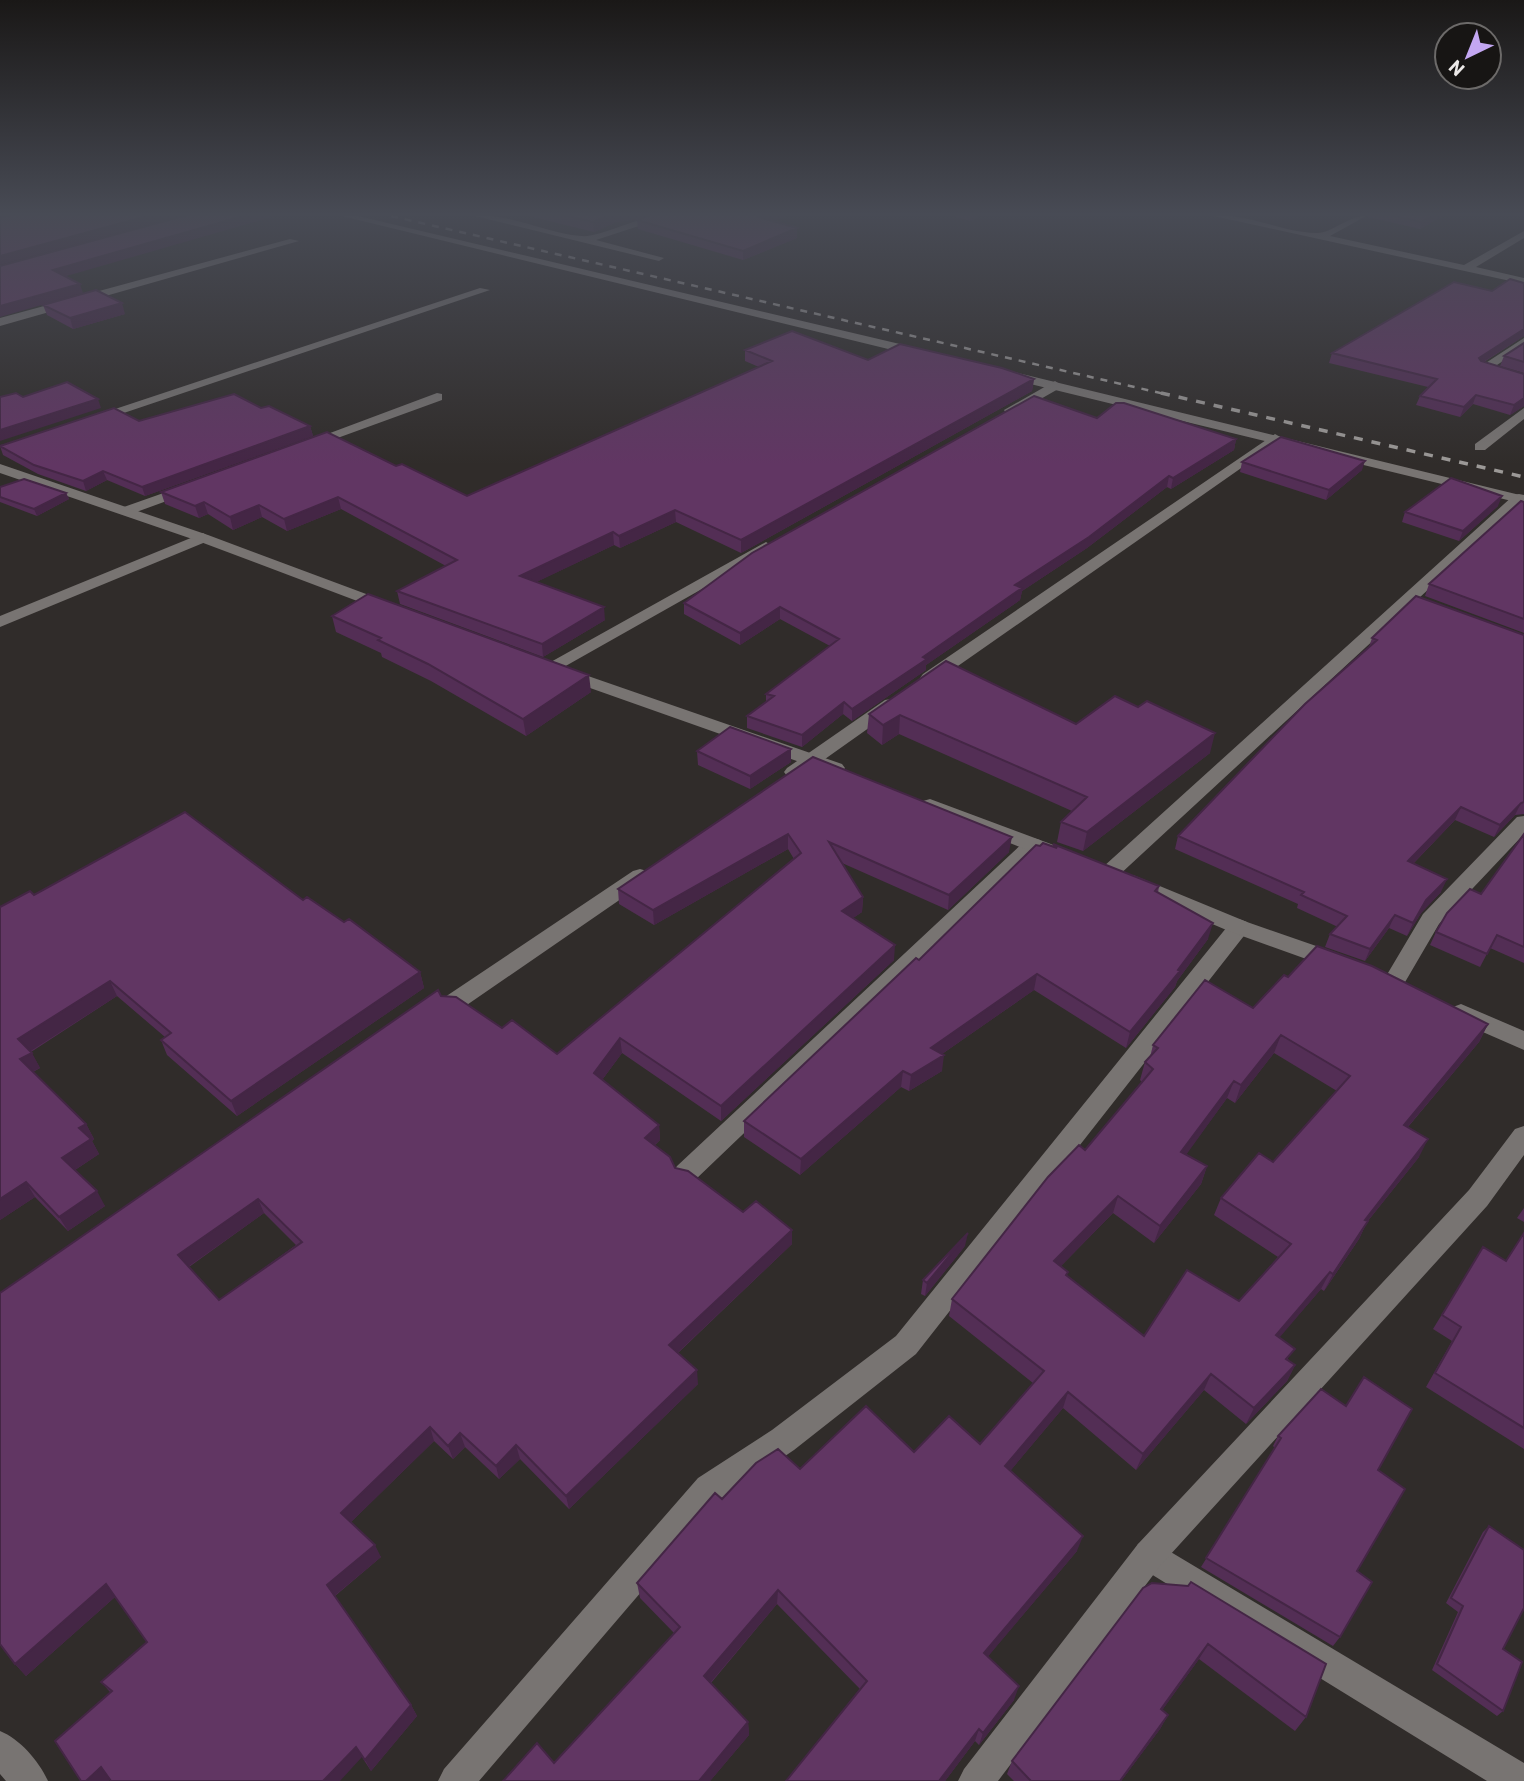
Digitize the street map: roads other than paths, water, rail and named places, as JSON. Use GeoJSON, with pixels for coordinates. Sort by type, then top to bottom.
{"type":"FeatureCollection","features":[{"type":"Feature","properties":{"kind":"street"},"geometry":{"type":"LineString","coordinates":[[0,322],[83,299]]}},
{"type":"Feature","properties":{"kind":"street"},"geometry":{"type":"LineString","coordinates":[[78,423],[456,299]]}},
{"type":"Feature","properties":{"kind":"street"},"geometry":{"type":"LineString","coordinates":[[697,299],[933,356]]}},
{"type":"Feature","properties":{"kind":"street"},"geometry":{"type":"LineString","coordinates":[[1524,342],[1484,368],[1524,379]]}},
{"type":"Feature","properties":{"kind":"street"},"geometry":{"type":"LineString","coordinates":[[987,369],[1522,499]]}},
{"type":"Feature","properties":{"kind":"street"},"geometry":{"type":"LineString","coordinates":[[995,419],[1055,385]]}},
{"type":"Feature","properties":{"kind":"street"},"geometry":{"type":"LineString","coordinates":[[294,449],[436,397]]}},
{"type":"Feature","properties":{"kind":"street"},"geometry":{"type":"LineString","coordinates":[[1480,447],[1524,412]]}},
{"type":"Feature","properties":{"kind":"street"},"geometry":{"type":"LineString","coordinates":[[781,780],[1275,438]]}},
{"type":"Feature","properties":{"kind":"street"},"geometry":{"type":"LineString","coordinates":[[0,468],[203,538],[408,615]]}},
{"type":"Feature","properties":{"kind":"street"},"geometry":{"type":"LineString","coordinates":[[125,511],[203,482]]}},
{"type":"Feature","properties":{"kind":"street"},"geometry":{"type":"LineString","coordinates":[[1522,499],[1415,601],[1103,870],[1239,927],[1399,986],[1431,919],[1524,822]]}},
{"type":"Feature","properties":{"kind":"street"},"geometry":{"type":"LineString","coordinates":[[0,622],[203,538]]}},
{"type":"Feature","properties":{"kind":"street"},"geometry":{"type":"LineString","coordinates":[[778,540],[543,666],[850,774]]}},
{"type":"Feature","properties":{"kind":"street"},"geometry":{"type":"LineString","coordinates":[[915,799],[1072,859]]}},
{"type":"Feature","properties":{"kind":"street"},"geometry":{"type":"LineString","coordinates":[[686,1173],[1033,845]]}},
{"type":"Feature","properties":{"kind":"street"},"geometry":{"type":"LineString","coordinates":[[440,998],[658,863]]}},
{"type":"Feature","properties":{"kind":"street"},"geometry":{"type":"LineString","coordinates":[[456,1781],[709,1489],[783,1440],[906,1345],[1239,927]]}},
{"type":"Feature","properties":{"kind":"street"},"geometry":{"type":"LineString","coordinates":[[1441,1004],[1524,1041]]}},
{"type":"Feature","properties":{"kind":"street"},"geometry":{"type":"LineString","coordinates":[[976,1781],[1149,1555],[1478,1198],[1524,1136]]}},
{"type":"Feature","properties":{"kind":"street"},"geometry":{"type":"LineString","coordinates":[[1149,1555],[1520,1781]]}},
{"type":"Feature","properties":{"kind":"street"},"geometry":{"type":"LineString","coordinates":[[0,1748],[30,1781]]}},
{"type":"Feature","properties":{"kind":"railway"},"geometry":{"type":"LineString","coordinates":[[752,299],[1169,395]]}},
{"type":"Feature","properties":{"kind":"railway"},"geometry":{"type":"LineString","coordinates":[[1161,393],[1524,477]]}}]}
